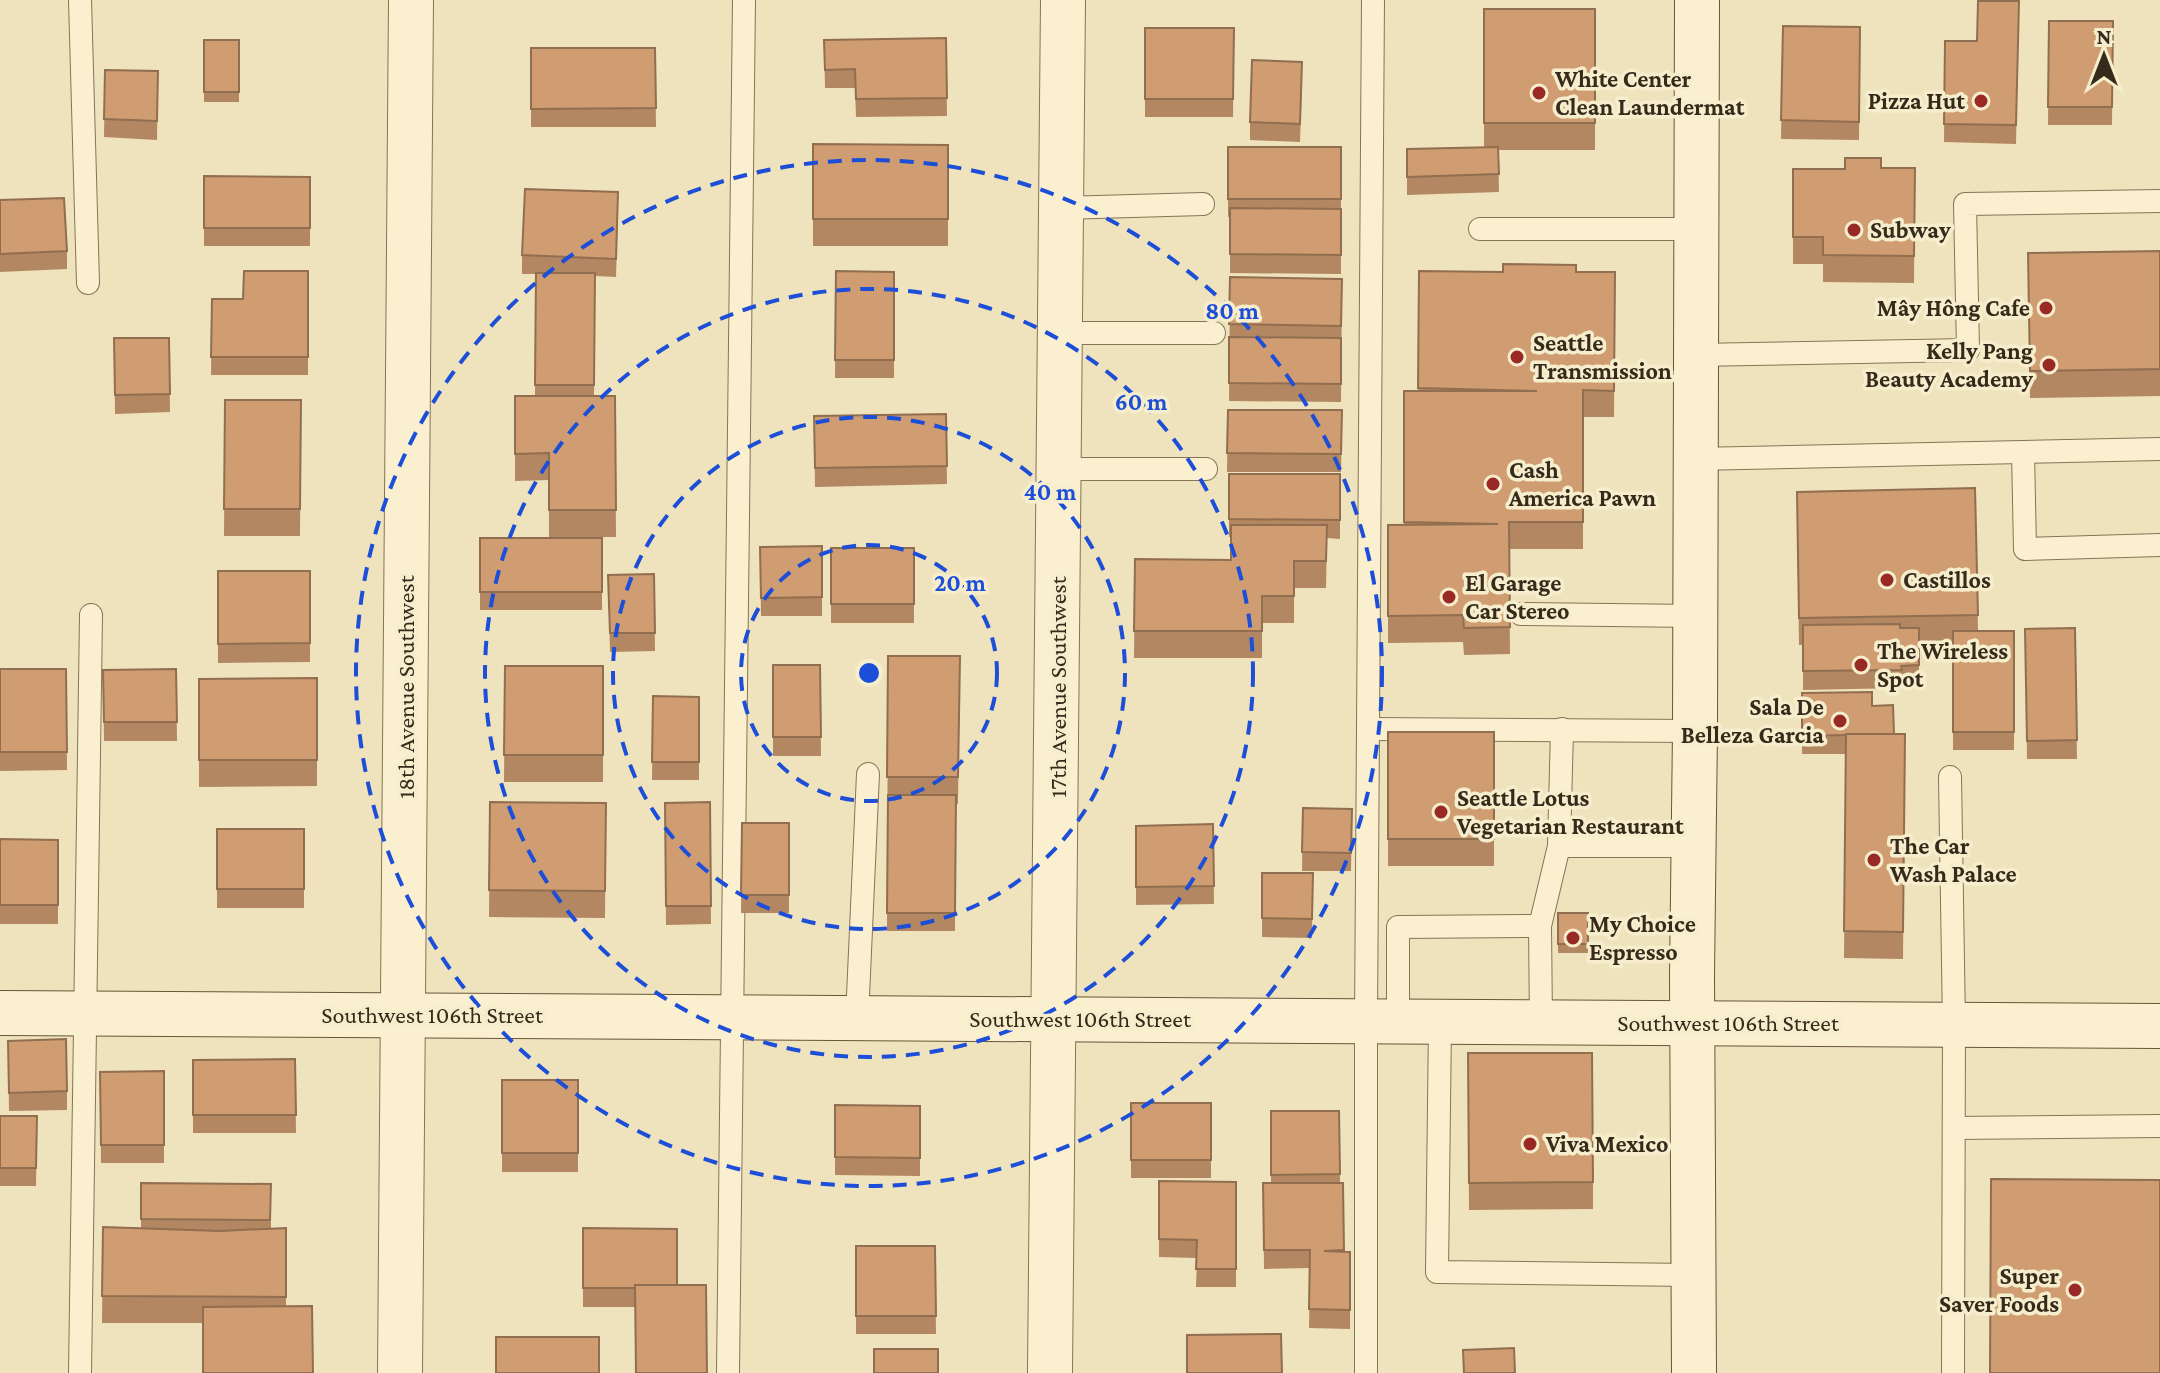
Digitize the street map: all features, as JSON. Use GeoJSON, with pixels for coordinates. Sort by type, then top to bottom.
{"type":"FeatureCollection","features":[{"type":"Feature","properties":{"kind":"street","name":"18th Avenue Southwest"},"geometry":{"type":"LineString","coordinates":[[400,1373],[411,0]]}},
{"type":"Feature","properties":{"kind":"street","name":"17th Avenue Southwest"},"geometry":{"type":"LineString","coordinates":[[1050,1373],[1063,0]]}},
{"type":"Feature","properties":{"kind":"street"},"geometry":{"type":"LineString","coordinates":[[1694,1373],[1692,1023],[1697,0]]}},
{"type":"Feature","properties":{"kind":"street","name":"Southwest 106th Street"},"geometry":{"type":"LineString","coordinates":[[0,1013],[2160,1026]]}},
{"type":"Feature","properties":{"kind":"lane"},"geometry":{"type":"LineString","coordinates":[[80,0],[88,283]]}},
{"type":"Feature","properties":{"kind":"lane"},"geometry":{"type":"LineString","coordinates":[[728,1373],[744,0]]}},
{"type":"Feature","properties":{"kind":"lane"},"geometry":{"type":"LineString","coordinates":[[1373,0],[1368,729],[1401,1021],[1437,1272],[1692,1275]]}},
{"type":"Feature","properties":{"kind":"lane"},"geometry":{"type":"LineString","coordinates":[[1696,355],[1968,350],[1965,204],[2160,201]]}},
{"type":"Feature","properties":{"kind":"lane"},"geometry":{"type":"LineString","coordinates":[[1061,208],[1203,204]]}},
{"type":"Feature","properties":{"kind":"lane"},"geometry":{"type":"LineString","coordinates":[[1480,229],[1697,229]]}},
{"type":"Feature","properties":{"kind":"lane"},"geometry":{"type":"LineString","coordinates":[[1060,333],[1214,333]]}},
{"type":"Feature","properties":{"kind":"lane"},"geometry":{"type":"LineString","coordinates":[[1695,459],[2160,449]]}},
{"type":"Feature","properties":{"kind":"lane"},"geometry":{"type":"LineString","coordinates":[[2023,452],[2025,549],[2160,545]]}},
{"type":"Feature","properties":{"kind":"lane"},"geometry":{"type":"LineString","coordinates":[[1059,469],[1206,469]]}},
{"type":"Feature","properties":{"kind":"lane"},"geometry":{"type":"LineString","coordinates":[[1521,614],[1695,616]]}},
{"type":"Feature","properties":{"kind":"lane"},"geometry":{"type":"LineString","coordinates":[[80,1373],[91,615]]}},
{"type":"Feature","properties":{"kind":"lane"},"geometry":{"type":"LineString","coordinates":[[1368,729],[1695,731]]}},
{"type":"Feature","properties":{"kind":"lane"},"geometry":{"type":"LineString","coordinates":[[1541,1022],[1540,926],[1559,846],[1562,729]]}},
{"type":"Feature","properties":{"kind":"lane"},"geometry":{"type":"LineString","coordinates":[[857,1018],[868,774]]}},
{"type":"Feature","properties":{"kind":"lane"},"geometry":{"type":"LineString","coordinates":[[1950,777],[1954,1024],[1953,1373]]}},
{"type":"Feature","properties":{"kind":"lane"},"geometry":{"type":"LineString","coordinates":[[1559,846],[1693,846]]}},
{"type":"Feature","properties":{"kind":"lane"},"geometry":{"type":"LineString","coordinates":[[1366,1373],[1401,1021],[1398,927],[1540,926]]}},
{"type":"Feature","properties":{"kind":"lane"},"geometry":{"type":"LineString","coordinates":[[1954,1128],[2160,1126]]}},
{"type":"Feature","properties":{"kind":"building","name":"Pizza Hut"},"geometry":{"type":"Polygon","coordinates":[[[1978,1],[2019,1],[2016,125],[1944,124],[1945,41],[1977,41],[1978,1]]]}},
{"type":"Feature","properties":{"kind":"building","name":"White Center Clean Laundermat"},"geometry":{"type":"Polygon","coordinates":[[[1484,9],[1595,9],[1595,123],[1484,123],[1484,9]]]}},
{"type":"Feature","properties":{"kind":"building"},"geometry":{"type":"Polygon","coordinates":[[[2049,21],[2113,21],[2112,107],[2048,107],[2049,21]]]}},
{"type":"Feature","properties":{"kind":"building"},"geometry":{"type":"Polygon","coordinates":[[[1783,26],[1860,27],[1859,122],[1781,120],[1783,26]]]}},
{"type":"Feature","properties":{"kind":"building"},"geometry":{"type":"Polygon","coordinates":[[[1145,28],[1234,28],[1233,99],[1145,99],[1145,28]]]}},
{"type":"Feature","properties":{"kind":"building"},"geometry":{"type":"Polygon","coordinates":[[[946,38],[947,98],[856,99],[855,69],[825,70],[824,40],[946,38]]]}},
{"type":"Feature","properties":{"kind":"building"},"geometry":{"type":"Polygon","coordinates":[[[204,40],[239,40],[239,92],[204,92],[204,40]]]}},
{"type":"Feature","properties":{"kind":"building"},"geometry":{"type":"Polygon","coordinates":[[[531,48],[655,48],[656,108],[531,109],[531,48]]]}},
{"type":"Feature","properties":{"kind":"building"},"geometry":{"type":"Polygon","coordinates":[[[1252,60],[1302,62],[1300,124],[1250,122],[1252,60]]]}},
{"type":"Feature","properties":{"kind":"building"},"geometry":{"type":"Polygon","coordinates":[[[105,70],[158,71],[157,121],[104,119],[105,70]]]}},
{"type":"Feature","properties":{"kind":"building"},"geometry":{"type":"Polygon","coordinates":[[[813,144],[948,145],[948,219],[813,219],[813,144]]]}},
{"type":"Feature","properties":{"kind":"building"},"geometry":{"type":"Polygon","coordinates":[[[1228,147],[1341,147],[1341,199],[1228,199],[1228,147]]]}},
{"type":"Feature","properties":{"kind":"building"},"geometry":{"type":"Polygon","coordinates":[[[1498,147],[1499,174],[1407,177],[1407,149],[1498,147]]]}},
{"type":"Feature","properties":{"kind":"building","name":"Subway"},"geometry":{"type":"Polygon","coordinates":[[[1845,158],[1881,158],[1881,168],[1915,168],[1914,256],[1823,255],[1823,237],[1793,237],[1793,169],[1845,169],[1845,158]]]}},
{"type":"Feature","properties":{"kind":"building"},"geometry":{"type":"Polygon","coordinates":[[[204,176],[310,177],[310,228],[204,228],[204,176]]]}},
{"type":"Feature","properties":{"kind":"building"},"geometry":{"type":"Polygon","coordinates":[[[525,189],[618,192],[616,259],[522,255],[525,189]]]}},
{"type":"Feature","properties":{"kind":"building"},"geometry":{"type":"Polygon","coordinates":[[[64,198],[67,251],[0,254],[0,200],[64,198]]]}},
{"type":"Feature","properties":{"kind":"building"},"geometry":{"type":"Polygon","coordinates":[[[1230,208],[1341,209],[1341,255],[1230,254],[1230,208]]]}},
{"type":"Feature","properties":{"kind":"building"},"geometry":{"type":"Polygon","coordinates":[[[2160,251],[2160,369],[2030,371],[2028,253],[2160,251]]]}},
{"type":"Feature","properties":{"kind":"building"},"geometry":{"type":"Polygon","coordinates":[[[1503,264],[1576,265],[1576,272],[1615,272],[1614,391],[1583,390],[1583,522],[1509,522],[1510,627],[1464,628],[1463,615],[1388,616],[1388,525],[1498,524],[1404,522],[1404,391],[1537,391],[1418,388],[1419,271],[1503,272],[1503,264]]]}},
{"type":"Feature","properties":{"kind":"building"},"geometry":{"type":"Polygon","coordinates":[[[244,271],[308,271],[308,357],[211,357],[212,299],[243,299],[244,271]]]}},
{"type":"Feature","properties":{"kind":"building"},"geometry":{"type":"Polygon","coordinates":[[[836,271],[894,272],[894,360],[835,360],[836,271]]]}},
{"type":"Feature","properties":{"kind":"building"},"geometry":{"type":"Polygon","coordinates":[[[536,273],[595,273],[594,385],[535,385],[536,273]]]}},
{"type":"Feature","properties":{"kind":"building"},"geometry":{"type":"Polygon","coordinates":[[[1230,277],[1342,279],[1341,326],[1229,324],[1230,277]]]}},
{"type":"Feature","properties":{"kind":"building"},"geometry":{"type":"Polygon","coordinates":[[[1229,337],[1341,338],[1341,384],[1229,383],[1229,337]]]}},
{"type":"Feature","properties":{"kind":"building"},"geometry":{"type":"Polygon","coordinates":[[[114,338],[169,338],[170,394],[115,395],[114,338]]]}},
{"type":"Feature","properties":{"kind":"building"},"geometry":{"type":"Polygon","coordinates":[[[515,396],[615,396],[616,510],[549,510],[549,453],[515,454],[515,396]]]}},
{"type":"Feature","properties":{"kind":"building"},"geometry":{"type":"Polygon","coordinates":[[[225,400],[301,400],[300,509],[224,509],[225,400]]]}},
{"type":"Feature","properties":{"kind":"building"},"geometry":{"type":"Polygon","coordinates":[[[1228,410],[1342,410],[1341,454],[1227,453],[1228,410]]]}},
{"type":"Feature","properties":{"kind":"building"},"geometry":{"type":"Polygon","coordinates":[[[946,414],[947,466],[815,468],[814,416],[946,414]]]}},
{"type":"Feature","properties":{"kind":"building"},"geometry":{"type":"Polygon","coordinates":[[[1229,474],[1340,474],[1340,520],[1229,519],[1229,474]]]}},
{"type":"Feature","properties":{"kind":"building","name":"Castillos"},"geometry":{"type":"Polygon","coordinates":[[[1975,488],[1978,615],[1799,618],[1797,492],[1975,488]]]}},
{"type":"Feature","properties":{"kind":"building"},"geometry":{"type":"Polygon","coordinates":[[[1231,525],[1327,525],[1326,561],[1294,561],[1294,596],[1262,596],[1262,631],[1134,631],[1135,559],[1231,560],[1231,525]]]}},
{"type":"Feature","properties":{"kind":"building"},"geometry":{"type":"Polygon","coordinates":[[[480,538],[602,538],[602,592],[480,592],[480,538]]]}},
{"type":"Feature","properties":{"kind":"building"},"geometry":{"type":"Polygon","coordinates":[[[822,546],[822,597],[761,598],[760,547],[822,546]]]}},
{"type":"Feature","properties":{"kind":"building"},"geometry":{"type":"Polygon","coordinates":[[[831,548],[914,548],[914,604],[831,604],[831,548]]]}},
{"type":"Feature","properties":{"kind":"building"},"geometry":{"type":"Polygon","coordinates":[[[218,571],[310,571],[310,643],[218,644],[218,571]]]}},
{"type":"Feature","properties":{"kind":"building"},"geometry":{"type":"Polygon","coordinates":[[[654,574],[655,633],[610,633],[608,575],[654,574]]]}},
{"type":"Feature","properties":{"kind":"building"},"geometry":{"type":"Polygon","coordinates":[[[1900,624],[1900,628],[1919,628],[1919,665],[1901,666],[1902,670],[1803,671],[1803,625],[1900,624]]]}},
{"type":"Feature","properties":{"kind":"building"},"geometry":{"type":"Polygon","coordinates":[[[2075,628],[2077,740],[2027,741],[2025,629],[2075,628]]]}},
{"type":"Feature","properties":{"kind":"building"},"geometry":{"type":"Polygon","coordinates":[[[1953,631],[2014,631],[2014,732],[1953,732],[1953,631]]]}},
{"type":"Feature","properties":{"kind":"building"},"geometry":{"type":"Polygon","coordinates":[[[888,656],[960,656],[958,777],[887,777],[888,656]]]}},
{"type":"Feature","properties":{"kind":"building"},"geometry":{"type":"Polygon","coordinates":[[[773,665],[820,665],[821,737],[773,737],[773,665]]]}},
{"type":"Feature","properties":{"kind":"building"},"geometry":{"type":"Polygon","coordinates":[[[505,666],[603,666],[603,755],[504,755],[505,666]]]}},
{"type":"Feature","properties":{"kind":"building"},"geometry":{"type":"Polygon","coordinates":[[[0,669],[66,669],[67,752],[0,752],[0,669]]]}},
{"type":"Feature","properties":{"kind":"building"},"geometry":{"type":"Polygon","coordinates":[[[176,669],[177,722],[104,722],[103,670],[176,669]]]}},
{"type":"Feature","properties":{"kind":"building"},"geometry":{"type":"Polygon","coordinates":[[[317,678],[317,760],[199,760],[199,679],[317,678]]]}},
{"type":"Feature","properties":{"kind":"building"},"geometry":{"type":"Polygon","coordinates":[[[1872,692],[1872,706],[1893,705],[1894,734],[1802,736],[1802,693],[1872,692]]]}},
{"type":"Feature","properties":{"kind":"building"},"geometry":{"type":"Polygon","coordinates":[[[653,696],[699,697],[699,762],[652,762],[653,696]]]}},
{"type":"Feature","properties":{"kind":"building","name":"Seattle Lotus Vegetarian Restaurant"},"geometry":{"type":"Polygon","coordinates":[[[1388,732],[1494,732],[1494,839],[1388,839],[1388,732]]]}},
{"type":"Feature","properties":{"kind":"building","name":"The Car Wash Palace"},"geometry":{"type":"Polygon","coordinates":[[[1846,734],[1905,734],[1903,932],[1844,931],[1846,734]]]}},
{"type":"Feature","properties":{"kind":"building"},"geometry":{"type":"Polygon","coordinates":[[[888,795],[956,795],[955,913],[887,913],[888,795]]]}},
{"type":"Feature","properties":{"kind":"building"},"geometry":{"type":"Polygon","coordinates":[[[490,802],[606,803],[605,891],[489,890],[490,802]]]}},
{"type":"Feature","properties":{"kind":"building"},"geometry":{"type":"Polygon","coordinates":[[[710,802],[711,906],[666,906],[665,803],[710,802]]]}},
{"type":"Feature","properties":{"kind":"building"},"geometry":{"type":"Polygon","coordinates":[[[1303,808],[1352,809],[1351,853],[1302,852],[1303,808]]]}},
{"type":"Feature","properties":{"kind":"building"},"geometry":{"type":"Polygon","coordinates":[[[742,823],[789,823],[789,895],[741,895],[742,823]]]}},
{"type":"Feature","properties":{"kind":"building"},"geometry":{"type":"Polygon","coordinates":[[[1213,824],[1214,886],[1136,887],[1136,826],[1213,824]]]}},
{"type":"Feature","properties":{"kind":"building"},"geometry":{"type":"Polygon","coordinates":[[[217,829],[304,829],[304,889],[217,889],[217,829]]]}},
{"type":"Feature","properties":{"kind":"building"},"geometry":{"type":"Polygon","coordinates":[[[0,839],[58,840],[58,905],[0,905],[0,839]]]}},
{"type":"Feature","properties":{"kind":"building"},"geometry":{"type":"Polygon","coordinates":[[[1262,873],[1313,873],[1312,919],[1262,918],[1262,873]]]}},
{"type":"Feature","properties":{"kind":"building","name":"My Choice Espresso"},"geometry":{"type":"Polygon","coordinates":[[[1558,913],[1588,913],[1588,944],[1558,944],[1558,913]]]}},
{"type":"Feature","properties":{"kind":"building"},"geometry":{"type":"Polygon","coordinates":[[[66,1039],[67,1091],[9,1093],[8,1041],[66,1039]]]}},
{"type":"Feature","properties":{"kind":"building","name":"Viva Mexico"},"geometry":{"type":"Polygon","coordinates":[[[1468,1053],[1592,1053],[1593,1182],[1469,1183],[1468,1053]]]}},
{"type":"Feature","properties":{"kind":"building"},"geometry":{"type":"Polygon","coordinates":[[[295,1059],[296,1115],[193,1115],[193,1060],[295,1059]]]}},
{"type":"Feature","properties":{"kind":"building"},"geometry":{"type":"Polygon","coordinates":[[[164,1071],[164,1145],[101,1145],[100,1072],[164,1071]]]}},
{"type":"Feature","properties":{"kind":"building"},"geometry":{"type":"Polygon","coordinates":[[[502,1080],[578,1080],[578,1153],[502,1153],[502,1080]]]}},
{"type":"Feature","properties":{"kind":"building"},"geometry":{"type":"Polygon","coordinates":[[[1131,1103],[1211,1103],[1211,1160],[1131,1160],[1131,1103]]]}},
{"type":"Feature","properties":{"kind":"building"},"geometry":{"type":"Polygon","coordinates":[[[835,1105],[920,1106],[920,1158],[835,1157],[835,1105]]]}},
{"type":"Feature","properties":{"kind":"building"},"geometry":{"type":"Polygon","coordinates":[[[1271,1111],[1339,1111],[1340,1174],[1271,1175],[1271,1111]]]}},
{"type":"Feature","properties":{"kind":"building"},"geometry":{"type":"Polygon","coordinates":[[[0,1116],[37,1116],[36,1168],[0,1168],[0,1116]]]}},
{"type":"Feature","properties":{"kind":"building","name":"Super Saver Foods"},"geometry":{"type":"Polygon","coordinates":[[[1991,1179],[2160,1180],[2160,1373],[1990,1373],[1991,1179]]]}},
{"type":"Feature","properties":{"kind":"building"},"geometry":{"type":"Polygon","coordinates":[[[1159,1181],[1236,1182],[1236,1269],[1196,1269],[1197,1240],[1159,1239],[1159,1181]]]}},
{"type":"Feature","properties":{"kind":"building"},"geometry":{"type":"Polygon","coordinates":[[[141,1183],[271,1184],[270,1220],[141,1219],[141,1183]]]}},
{"type":"Feature","properties":{"kind":"building"},"geometry":{"type":"Polygon","coordinates":[[[1263,1183],[1343,1183],[1344,1250],[1324,1251],[1350,1252],[1350,1310],[1309,1309],[1310,1250],[1264,1250],[1263,1183]]]}},
{"type":"Feature","properties":{"kind":"building"},"geometry":{"type":"Polygon","coordinates":[[[103,1227],[220,1231],[286,1228],[286,1297],[102,1296],[103,1227]]]}},
{"type":"Feature","properties":{"kind":"building"},"geometry":{"type":"Polygon","coordinates":[[[583,1228],[677,1229],[677,1285],[583,1288],[583,1228]]]}},
{"type":"Feature","properties":{"kind":"building"},"geometry":{"type":"Polygon","coordinates":[[[856,1246],[935,1246],[936,1316],[856,1316],[856,1246]]]}},
{"type":"Feature","properties":{"kind":"building"},"geometry":{"type":"Polygon","coordinates":[[[635,1285],[706,1285],[707,1373],[636,1373],[635,1285]]]}},
{"type":"Feature","properties":{"kind":"building"},"geometry":{"type":"Polygon","coordinates":[[[312,1306],[313,1373],[203,1373],[203,1307],[312,1306]]]}},
{"type":"Feature","properties":{"kind":"building"},"geometry":{"type":"Polygon","coordinates":[[[1281,1334],[1282,1373],[1187,1373],[1187,1335],[1281,1334]]]}},
{"type":"Feature","properties":{"kind":"building"},"geometry":{"type":"Polygon","coordinates":[[[496,1337],[599,1337],[599,1373],[496,1373],[496,1337]]]}},
{"type":"Feature","properties":{"kind":"building"},"geometry":{"type":"Polygon","coordinates":[[[1514,1348],[1515,1373],[1464,1373],[1463,1350],[1514,1348]]]}},
{"type":"Feature","properties":{"kind":"building"},"geometry":{"type":"Polygon","coordinates":[[[874,1349],[938,1349],[938,1373],[874,1373],[874,1349]]]}},
{"type":"Feature","properties":{"kind":"place","name":"White Center Clean Laundermat"},"geometry":{"type":"Point","coordinates":[1539,93]}},
{"type":"Feature","properties":{"kind":"place","name":"Pizza Hut"},"geometry":{"type":"Point","coordinates":[1981,101]}},
{"type":"Feature","properties":{"kind":"place","name":"Subway"},"geometry":{"type":"Point","coordinates":[1854,230]}},
{"type":"Feature","properties":{"kind":"place","name":"Mây Hông Cafe"},"geometry":{"type":"Point","coordinates":[2046,308]}},
{"type":"Feature","properties":{"kind":"place","name":"Seattle Transmission"},"geometry":{"type":"Point","coordinates":[1517,357]}},
{"type":"Feature","properties":{"kind":"place","name":"Kelly Pang Beauty Academy"},"geometry":{"type":"Point","coordinates":[2049,365]}},
{"type":"Feature","properties":{"kind":"place","name":"Cash America Pawn"},"geometry":{"type":"Point","coordinates":[1493,484]}},
{"type":"Feature","properties":{"kind":"place","name":"Castillos"},"geometry":{"type":"Point","coordinates":[1887,580]}},
{"type":"Feature","properties":{"kind":"place","name":"El Garage Car Stereo"},"geometry":{"type":"Point","coordinates":[1449,597]}},
{"type":"Feature","properties":{"kind":"place","name":"The Wireless Spot"},"geometry":{"type":"Point","coordinates":[1861,665]}},
{"type":"Feature","properties":{"kind":"place","name":"Sala De Belleza Garcia"},"geometry":{"type":"Point","coordinates":[1840,721]}},
{"type":"Feature","properties":{"kind":"place","name":"Seattle Lotus Vegetarian Restaurant"},"geometry":{"type":"Point","coordinates":[1441,812]}},
{"type":"Feature","properties":{"kind":"place","name":"The Car Wash Palace"},"geometry":{"type":"Point","coordinates":[1874,860]}},
{"type":"Feature","properties":{"kind":"place","name":"My Choice Espresso"},"geometry":{"type":"Point","coordinates":[1573,938]}},
{"type":"Feature","properties":{"kind":"place","name":"Viva Mexico"},"geometry":{"type":"Point","coordinates":[1530,1144]}},
{"type":"Feature","properties":{"kind":"place","name":"Super Saver Foods"},"geometry":{"type":"Point","coordinates":[2075,1290]}}]}
